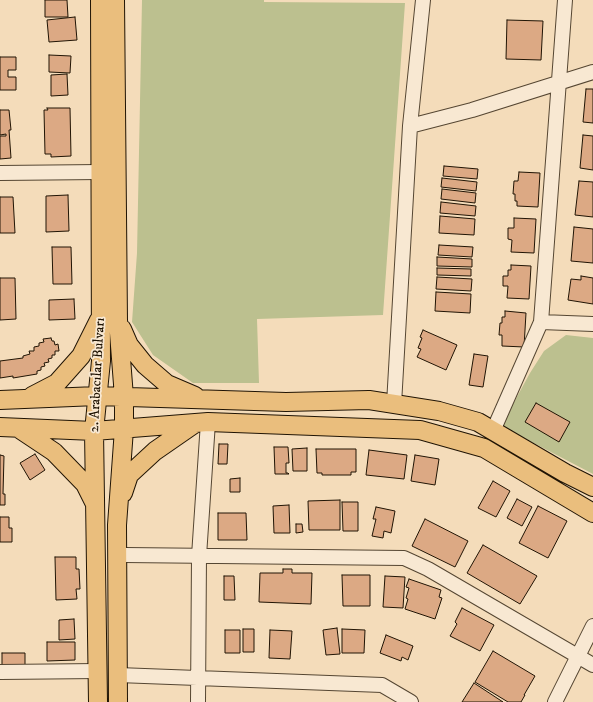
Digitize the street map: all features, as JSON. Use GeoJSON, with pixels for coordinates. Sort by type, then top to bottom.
{"type":"FeatureCollection","features":[{"type":"Feature","properties":{"kind":"main road","name":"2. Arabacılar Bulvarı"},"geometry":{"type":"LineString","coordinates":[[98,702],[94,430],[101,361],[100,0]]}},
{"type":"Feature","properties":{"kind":"main road","name":"2. Arabacılar Bulvarı"},"geometry":{"type":"LineString","coordinates":[[115,0],[118,320],[124,397],[124,429],[118,509]]}},
{"type":"Feature","properties":{"kind":"main road"},"geometry":{"type":"LineString","coordinates":[[28,399],[57,383],[81,356],[101,316]]}},
{"type":"Feature","properties":{"kind":"main road"},"geometry":{"type":"LineString","coordinates":[[118,320],[129,345],[145,365],[167,384],[203,399]]}},
{"type":"Feature","properties":{"kind":"main road"},"geometry":{"type":"LineString","coordinates":[[0,400],[97,396],[286,402],[369,400],[439,411],[478,422],[593,487]]}},
{"type":"Feature","properties":{"kind":"main road"},"geometry":{"type":"LineString","coordinates":[[9,427],[94,430],[124,429],[202,422],[420,430],[484,448],[593,513]]}},
{"type":"Feature","properties":{"kind":"main road"},"geometry":{"type":"LineString","coordinates":[[118,702],[118,509],[129,475],[155,451],[202,422]]}},
{"type":"Feature","properties":{"kind":"main road"},"geometry":{"type":"LineString","coordinates":[[9,427],[54,452],[85,484],[96,506]]}},
{"type":"Feature","properties":{"kind":"street"},"geometry":{"type":"LineString","coordinates":[[394,404],[410,126],[423,0]]}},
{"type":"Feature","properties":{"kind":"street"},"geometry":{"type":"LineString","coordinates":[[493,431],[541,322],[565,0]]}},
{"type":"Feature","properties":{"kind":"street"},"geometry":{"type":"LineString","coordinates":[[410,126],[472,110],[593,72]]}},
{"type":"Feature","properties":{"kind":"street"},"geometry":{"type":"LineString","coordinates":[[0,172],[100,172]]}},
{"type":"Feature","properties":{"kind":"street"},"geometry":{"type":"LineString","coordinates":[[541,322],[593,324]]}},
{"type":"Feature","properties":{"kind":"street"},"geometry":{"type":"LineString","coordinates":[[198,702],[202,422]]}},
{"type":"Feature","properties":{"kind":"street"},"geometry":{"type":"LineString","coordinates":[[125,556],[404,558],[428,569],[593,665]]}},
{"type":"Feature","properties":{"kind":"street"},"geometry":{"type":"LineString","coordinates":[[555,702],[593,626]]}},
{"type":"Feature","properties":{"kind":"street"},"geometry":{"type":"LineString","coordinates":[[0,672],[98,671]]}},
{"type":"Feature","properties":{"kind":"street"},"geometry":{"type":"LineString","coordinates":[[118,675],[382,686],[411,702]]}},
{"type":"Feature","properties":{"kind":"green space"},"geometry":{"type":"Polygon","coordinates":[[[142,0],[264,0],[264,2],[405,3],[383,315],[257,319],[259,383],[193,383],[153,355],[132,322],[137,253],[142,0]]]}},
{"type":"Feature","properties":{"kind":"green space"},"geometry":{"type":"Polygon","coordinates":[[[566,335],[593,338],[593,474],[501,426],[530,373],[544,351],[566,335]]]}},
{"type":"Feature","properties":{"kind":"building"},"geometry":{"type":"Polygon","coordinates":[[[45,0],[67,0],[68,17],[45,17],[45,0]]]}},
{"type":"Feature","properties":{"kind":"building"},"geometry":{"type":"Polygon","coordinates":[[[75,17],[77,40],[49,42],[47,20],[75,17]]]}},
{"type":"Feature","properties":{"kind":"building"},"geometry":{"type":"Polygon","coordinates":[[[507,20],[543,21],[541,60],[506,59],[507,20]]]}},
{"type":"Feature","properties":{"kind":"building"},"geometry":{"type":"Polygon","coordinates":[[[49,55],[71,56],[70,73],[49,72],[49,55]]]}},
{"type":"Feature","properties":{"kind":"building"},"geometry":{"type":"Polygon","coordinates":[[[0,57],[16,57],[16,70],[8,70],[8,77],[16,77],[16,90],[0,90],[0,57]]]}},
{"type":"Feature","properties":{"kind":"building"},"geometry":{"type":"Polygon","coordinates":[[[67,74],[68,95],[51,96],[51,75],[67,74]]]}},
{"type":"Feature","properties":{"kind":"building"},"geometry":{"type":"Polygon","coordinates":[[[586,89],[593,89],[593,123],[583,122],[586,89]]]}},
{"type":"Feature","properties":{"kind":"building"},"geometry":{"type":"Polygon","coordinates":[[[47,108],[70,108],[71,156],[51,157],[51,154],[45,154],[44,110],[48,110],[47,108]]]}},
{"type":"Feature","properties":{"kind":"building"},"geometry":{"type":"Polygon","coordinates":[[[0,110],[9,110],[11,158],[0,159],[0,136],[6,136],[6,134],[0,135],[0,110]]]}},
{"type":"Feature","properties":{"kind":"building"},"geometry":{"type":"Polygon","coordinates":[[[583,135],[593,136],[593,170],[580,168],[583,135]]]}},
{"type":"Feature","properties":{"kind":"building"},"geometry":{"type":"Polygon","coordinates":[[[444,166],[478,169],[477,179],[443,176],[444,166]]]}},
{"type":"Feature","properties":{"kind":"building"},"geometry":{"type":"Polygon","coordinates":[[[519,172],[540,173],[538,207],[517,206],[515,194],[513,194],[514,181],[518,181],[519,172]]]}},
{"type":"Feature","properties":{"kind":"building"},"geometry":{"type":"Polygon","coordinates":[[[442,178],[477,182],[476,191],[441,187],[442,178]]]}},
{"type":"Feature","properties":{"kind":"building"},"geometry":{"type":"Polygon","coordinates":[[[579,181],[593,182],[593,217],[575,215],[579,181]]]}},
{"type":"Feature","properties":{"kind":"building"},"geometry":{"type":"Polygon","coordinates":[[[442,189],[476,193],[475,203],[441,199],[442,189]]]}},
{"type":"Feature","properties":{"kind":"building"},"geometry":{"type":"Polygon","coordinates":[[[68,195],[69,231],[46,232],[46,196],[68,195]]]}},
{"type":"Feature","properties":{"kind":"building"},"geometry":{"type":"Polygon","coordinates":[[[0,197],[13,197],[15,233],[0,233],[0,197]]]}},
{"type":"Feature","properties":{"kind":"building"},"geometry":{"type":"Polygon","coordinates":[[[441,202],[476,206],[475,216],[440,213],[441,202]]]}},
{"type":"Feature","properties":{"kind":"building"},"geometry":{"type":"Polygon","coordinates":[[[440,216],[475,219],[474,235],[439,233],[440,216]]]}},
{"type":"Feature","properties":{"kind":"building"},"geometry":{"type":"Polygon","coordinates":[[[514,218],[536,219],[534,253],[511,252],[512,240],[508,239],[508,228],[514,228],[514,218]]]}},
{"type":"Feature","properties":{"kind":"building"},"geometry":{"type":"Polygon","coordinates":[[[574,227],[593,229],[593,263],[571,261],[574,227]]]}},
{"type":"Feature","properties":{"kind":"building"},"geometry":{"type":"Polygon","coordinates":[[[439,245],[473,247],[472,257],[438,255],[439,245]]]}},
{"type":"Feature","properties":{"kind":"building"},"geometry":{"type":"Polygon","coordinates":[[[52,247],[71,247],[72,284],[53,284],[52,247]]]}},
{"type":"Feature","properties":{"kind":"building"},"geometry":{"type":"Polygon","coordinates":[[[437,257],[472,259],[472,267],[437,266],[437,257]]]}},
{"type":"Feature","properties":{"kind":"building"},"geometry":{"type":"Polygon","coordinates":[[[511,265],[531,266],[529,299],[507,298],[508,286],[503,286],[503,276],[508,276],[508,270],[511,270],[511,265]]]}},
{"type":"Feature","properties":{"kind":"building"},"geometry":{"type":"Polygon","coordinates":[[[437,268],[471,269],[471,276],[437,275],[437,268]]]}},
{"type":"Feature","properties":{"kind":"building"},"geometry":{"type":"Polygon","coordinates":[[[581,276],[593,278],[593,304],[568,300],[571,279],[581,280],[581,276]]]}},
{"type":"Feature","properties":{"kind":"building"},"geometry":{"type":"Polygon","coordinates":[[[437,277],[472,279],[471,291],[436,289],[437,277]]]}},
{"type":"Feature","properties":{"kind":"building"},"geometry":{"type":"Polygon","coordinates":[[[0,278],[15,278],[16,319],[0,320],[0,278]]]}},
{"type":"Feature","properties":{"kind":"building"},"geometry":{"type":"Polygon","coordinates":[[[436,292],[471,294],[470,313],[435,311],[436,292]]]}},
{"type":"Feature","properties":{"kind":"building"},"geometry":{"type":"Polygon","coordinates":[[[74,299],[75,319],[49,320],[49,300],[74,299]]]}},
{"type":"Feature","properties":{"kind":"building"},"geometry":{"type":"Polygon","coordinates":[[[505,311],[526,313],[524,347],[502,346],[502,335],[499,335],[500,323],[502,323],[502,317],[505,317],[505,311]]]}},
{"type":"Feature","properties":{"kind":"building"},"geometry":{"type":"Polygon","coordinates":[[[423,330],[457,345],[446,370],[417,357],[421,349],[418,348],[423,330]]]}},
{"type":"Feature","properties":{"kind":"building"},"geometry":{"type":"Polygon","coordinates":[[[51,338],[55,345],[58,344],[59,351],[55,351],[55,355],[52,355],[52,358],[48,359],[49,362],[44,363],[45,366],[41,367],[41,370],[37,371],[37,374],[13,378],[13,376],[0,378],[0,361],[23,358],[23,356],[30,354],[29,351],[34,351],[34,347],[39,346],[39,343],[44,342],[43,339],[51,338]]]}},
{"type":"Feature","properties":{"kind":"building"},"geometry":{"type":"Polygon","coordinates":[[[474,354],[488,356],[483,387],[469,385],[474,354]]]}},
{"type":"Feature","properties":{"kind":"building"},"geometry":{"type":"Polygon","coordinates":[[[536,403],[570,422],[559,442],[525,422],[536,403]]]}},
{"type":"Feature","properties":{"kind":"building"},"geometry":{"type":"Polygon","coordinates":[[[219,444],[228,444],[227,464],[218,464],[219,444]]]}},
{"type":"Feature","properties":{"kind":"building"},"geometry":{"type":"Polygon","coordinates":[[[274,447],[288,447],[289,463],[286,463],[286,473],[289,474],[275,474],[274,447]]]}},
{"type":"Feature","properties":{"kind":"building"},"geometry":{"type":"Polygon","coordinates":[[[307,448],[307,471],[293,471],[292,449],[307,448]]]}},
{"type":"Feature","properties":{"kind":"building"},"geometry":{"type":"Polygon","coordinates":[[[316,449],[356,449],[356,472],[351,472],[351,475],[322,475],[322,473],[317,473],[316,449]]]}},
{"type":"Feature","properties":{"kind":"building"},"geometry":{"type":"Polygon","coordinates":[[[369,450],[407,455],[404,479],[366,475],[369,450]]]}},
{"type":"Feature","properties":{"kind":"building"},"geometry":{"type":"Polygon","coordinates":[[[35,454],[45,470],[30,480],[20,463],[35,454]]]}},
{"type":"Feature","properties":{"kind":"building"},"geometry":{"type":"Polygon","coordinates":[[[0,455],[4,456],[3,494],[5,494],[5,505],[0,505],[0,455]]]}},
{"type":"Feature","properties":{"kind":"building"},"geometry":{"type":"Polygon","coordinates":[[[415,455],[439,459],[435,485],[411,481],[415,455]]]}},
{"type":"Feature","properties":{"kind":"building"},"geometry":{"type":"Polygon","coordinates":[[[240,478],[240,492],[230,492],[230,479],[240,478]]]}},
{"type":"Feature","properties":{"kind":"building"},"geometry":{"type":"Polygon","coordinates":[[[493,481],[510,491],[496,517],[478,508],[493,481]]]}},
{"type":"Feature","properties":{"kind":"building"},"geometry":{"type":"Polygon","coordinates":[[[517,499],[532,507],[522,526],[507,518],[517,499]]]}},
{"type":"Feature","properties":{"kind":"building"},"geometry":{"type":"Polygon","coordinates":[[[340,500],[340,530],[309,530],[308,501],[340,500]]]}},
{"type":"Feature","properties":{"kind":"building"},"geometry":{"type":"Polygon","coordinates":[[[342,502],[358,502],[358,531],[343,531],[342,502]]]}},
{"type":"Feature","properties":{"kind":"building"},"geometry":{"type":"Polygon","coordinates":[[[289,505],[290,533],[274,533],[273,506],[289,505]]]}},
{"type":"Feature","properties":{"kind":"building"},"geometry":{"type":"Polygon","coordinates":[[[538,506],[567,521],[548,558],[519,543],[538,506]]]}},
{"type":"Feature","properties":{"kind":"building"},"geometry":{"type":"Polygon","coordinates":[[[376,507],[395,511],[391,533],[384,531],[383,538],[372,536],[376,519],[373,519],[376,507]]]}},
{"type":"Feature","properties":{"kind":"building"},"geometry":{"type":"Polygon","coordinates":[[[218,513],[246,513],[247,540],[218,540],[218,513]]]}},
{"type":"Feature","properties":{"kind":"building"},"geometry":{"type":"Polygon","coordinates":[[[0,517],[9,517],[9,528],[12,528],[12,542],[0,542],[0,517]]]}},
{"type":"Feature","properties":{"kind":"building"},"geometry":{"type":"Polygon","coordinates":[[[425,519],[468,541],[455,567],[412,546],[425,519]]]}},
{"type":"Feature","properties":{"kind":"building"},"geometry":{"type":"Polygon","coordinates":[[[296,524],[302,524],[303,532],[296,533],[296,524]]]}},
{"type":"Feature","properties":{"kind":"building"},"geometry":{"type":"Polygon","coordinates":[[[483,545],[537,576],[520,604],[467,573],[483,545]]]}},
{"type":"Feature","properties":{"kind":"building"},"geometry":{"type":"Polygon","coordinates":[[[55,557],[76,557],[76,569],[79,569],[80,589],[76,589],[77,599],[56,600],[55,557]]]}},
{"type":"Feature","properties":{"kind":"building"},"geometry":{"type":"Polygon","coordinates":[[[283,569],[292,569],[292,573],[312,573],[311,604],[259,602],[260,573],[283,573],[283,569]]]}},
{"type":"Feature","properties":{"kind":"building"},"geometry":{"type":"Polygon","coordinates":[[[342,575],[370,575],[370,606],[343,606],[342,575]]]}},
{"type":"Feature","properties":{"kind":"building"},"geometry":{"type":"Polygon","coordinates":[[[224,576],[234,576],[235,600],[224,600],[224,576]]]}},
{"type":"Feature","properties":{"kind":"building"},"geometry":{"type":"Polygon","coordinates":[[[385,576],[405,577],[403,608],[383,607],[385,576]]]}},
{"type":"Feature","properties":{"kind":"building"},"geometry":{"type":"Polygon","coordinates":[[[409,579],[441,590],[439,597],[442,598],[435,619],[405,609],[409,588],[406,587],[409,579]]]}},
{"type":"Feature","properties":{"kind":"building"},"geometry":{"type":"Polygon","coordinates":[[[462,608],[494,625],[480,651],[450,636],[457,624],[455,622],[462,608]]]}},
{"type":"Feature","properties":{"kind":"building"},"geometry":{"type":"Polygon","coordinates":[[[74,619],[75,639],[59,640],[59,620],[74,619]]]}},
{"type":"Feature","properties":{"kind":"building"},"geometry":{"type":"Polygon","coordinates":[[[337,628],[340,654],[326,655],[323,630],[337,628]]]}},
{"type":"Feature","properties":{"kind":"building"},"geometry":{"type":"Polygon","coordinates":[[[243,629],[254,629],[254,652],[243,652],[243,629]]]}},
{"type":"Feature","properties":{"kind":"building"},"geometry":{"type":"Polygon","coordinates":[[[342,629],[365,630],[364,653],[342,653],[342,629]]]}},
{"type":"Feature","properties":{"kind":"building"},"geometry":{"type":"Polygon","coordinates":[[[225,630],[240,630],[240,653],[225,653],[225,630]]]}},
{"type":"Feature","properties":{"kind":"building"},"geometry":{"type":"Polygon","coordinates":[[[270,630],[292,631],[290,659],[269,658],[270,630]]]}},
{"type":"Feature","properties":{"kind":"building"},"geometry":{"type":"Polygon","coordinates":[[[386,635],[413,646],[408,660],[402,657],[401,661],[380,653],[386,635]]]}},
{"type":"Feature","properties":{"kind":"building"},"geometry":{"type":"Polygon","coordinates":[[[47,642],[75,642],[75,660],[47,661],[47,642]]]}},
{"type":"Feature","properties":{"kind":"building"},"geometry":{"type":"Polygon","coordinates":[[[493,651],[535,676],[521,702],[508,702],[475,682],[493,651]]]}},
{"type":"Feature","properties":{"kind":"building"},"geometry":{"type":"Polygon","coordinates":[[[2,653],[25,653],[25,666],[2,666],[2,653]]]}},
{"type":"Feature","properties":{"kind":"building"},"geometry":{"type":"Polygon","coordinates":[[[474,683],[503,702],[462,702],[474,683]]]}}]}
